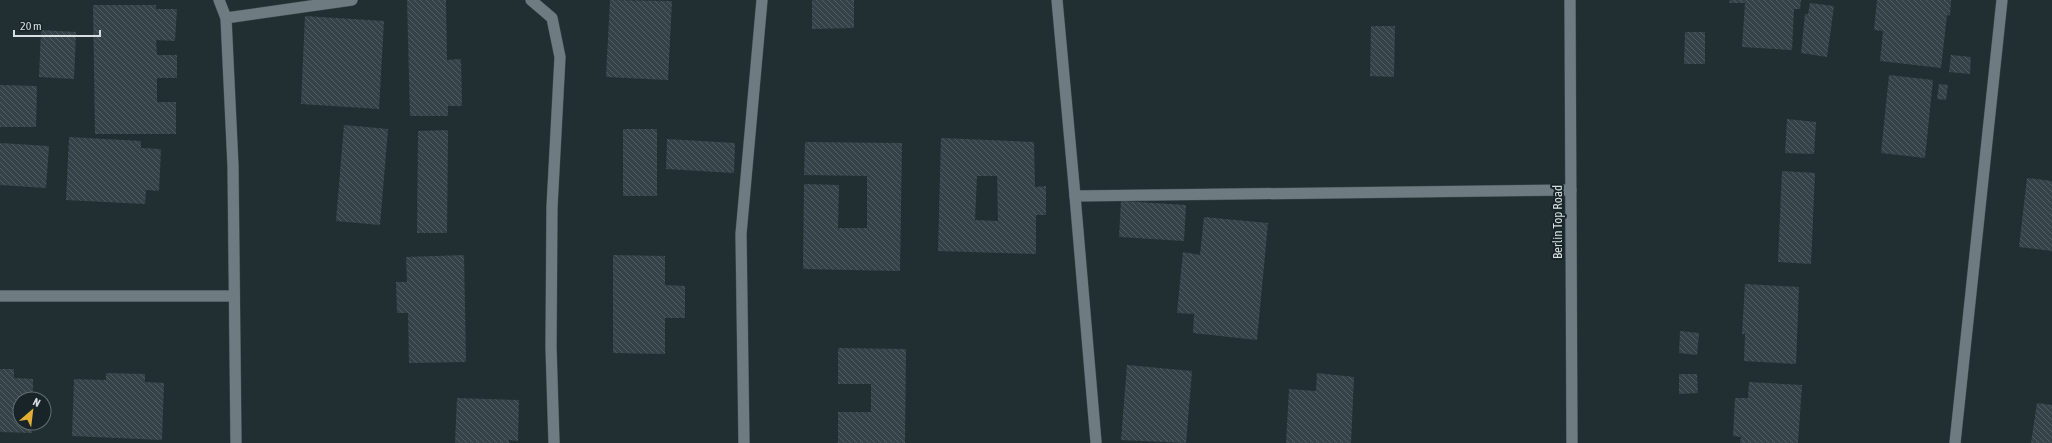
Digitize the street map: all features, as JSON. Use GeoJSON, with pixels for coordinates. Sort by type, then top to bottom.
{"type":"FeatureCollection","features":[{"type":"Feature","properties":{"kind":"street"},"geometry":{"type":"LineString","coordinates":[[219,0],[226,18],[234,166],[236,443]]}},
{"type":"Feature","properties":{"kind":"street"},"geometry":{"type":"LineString","coordinates":[[226,18],[352,0]]}},
{"type":"Feature","properties":{"kind":"street"},"geometry":{"type":"LineString","coordinates":[[531,0],[552,18],[560,57],[552,207],[551,346],[554,443]]}},
{"type":"Feature","properties":{"kind":"street"},"geometry":{"type":"LineString","coordinates":[[744,443],[741,234],[759,17],[762,0]]}},
{"type":"Feature","properties":{"kind":"street"},"geometry":{"type":"LineString","coordinates":[[1057,0],[1096,442]]}},
{"type":"Feature","properties":{"kind":"street","name":"Berlin Top Road"},"geometry":{"type":"LineString","coordinates":[[1570,0],[1572,443]]}},
{"type":"Feature","properties":{"kind":"street"},"geometry":{"type":"LineString","coordinates":[[1955,443],[2002,0]]}},
{"type":"Feature","properties":{"kind":"street"},"geometry":{"type":"LineString","coordinates":[[1075,196],[1571,190]]}},
{"type":"Feature","properties":{"kind":"street"},"geometry":{"type":"LineString","coordinates":[[0,296],[234,296]]}},
{"type":"Feature","properties":{"kind":"building"},"geometry":{"type":"Polygon","coordinates":[[[407,0],[446,0],[447,60],[461,59],[462,106],[448,106],[448,116],[410,116],[407,0]]]}},
{"type":"Feature","properties":{"kind":"building"},"geometry":{"type":"Polygon","coordinates":[[[610,0],[672,1],[668,80],[606,77],[610,0]]]}},
{"type":"Feature","properties":{"kind":"building"},"geometry":{"type":"Polygon","coordinates":[[[812,0],[854,0],[854,28],[812,29],[812,0]]]}},
{"type":"Feature","properties":{"kind":"building"},"geometry":{"type":"Polygon","coordinates":[[[1730,0],[1801,0],[1800,9],[1794,9],[1792,50],[1742,47],[1745,3],[1729,3],[1730,0]]]}},
{"type":"Feature","properties":{"kind":"building"},"geometry":{"type":"Polygon","coordinates":[[[1877,0],[1951,0],[1950,16],[1947,15],[1941,68],[1880,61],[1883,31],[1874,30],[1877,0]]]}},
{"type":"Feature","properties":{"kind":"building"},"geometry":{"type":"Polygon","coordinates":[[[1810,3],[1834,6],[1827,57],[1801,53],[1805,14],[1808,14],[1810,3]]]}},
{"type":"Feature","properties":{"kind":"building"},"geometry":{"type":"Polygon","coordinates":[[[93,5],[156,5],[156,9],[177,9],[175,41],[156,40],[157,55],[177,55],[177,78],[157,78],[157,102],[176,102],[176,134],[95,134],[93,5]]]}},
{"type":"Feature","properties":{"kind":"building"},"geometry":{"type":"Polygon","coordinates":[[[305,16],[384,21],[379,109],[301,104],[305,16]]]}},
{"type":"Feature","properties":{"kind":"building"},"geometry":{"type":"Polygon","coordinates":[[[1371,26],[1395,26],[1394,77],[1370,76],[1371,26]]]}},
{"type":"Feature","properties":{"kind":"building"},"geometry":{"type":"Polygon","coordinates":[[[41,30],[76,32],[74,79],[39,77],[41,30]]]}},
{"type":"Feature","properties":{"kind":"building"},"geometry":{"type":"Polygon","coordinates":[[[1685,32],[1705,32],[1705,64],[1684,64],[1685,32]]]}},
{"type":"Feature","properties":{"kind":"building"},"geometry":{"type":"Polygon","coordinates":[[[1951,55],[1971,57],[1970,74],[1949,72],[1951,55]]]}},
{"type":"Feature","properties":{"kind":"building"},"geometry":{"type":"Polygon","coordinates":[[[1889,75],[1933,80],[1925,158],[1881,153],[1889,75]]]}},
{"type":"Feature","properties":{"kind":"building"},"geometry":{"type":"Polygon","coordinates":[[[1939,84],[1948,85],[1946,100],[1937,99],[1939,84]]]}},
{"type":"Feature","properties":{"kind":"building"},"geometry":{"type":"Polygon","coordinates":[[[0,85],[37,86],[36,127],[0,127],[0,85]]]}},
{"type":"Feature","properties":{"kind":"building"},"geometry":{"type":"Polygon","coordinates":[[[1787,119],[1816,122],[1814,154],[1785,153],[1787,119]]]}},
{"type":"Feature","properties":{"kind":"building"},"geometry":{"type":"Polygon","coordinates":[[[344,125],[388,129],[380,225],[336,221],[344,125]]]}},
{"type":"Feature","properties":{"kind":"building"},"geometry":{"type":"Polygon","coordinates":[[[623,129],[657,129],[657,196],[623,196],[623,129]]]}},
{"type":"Feature","properties":{"kind":"building"},"geometry":{"type":"Polygon","coordinates":[[[448,130],[447,233],[417,233],[418,131],[448,130]]]}},
{"type":"Feature","properties":{"kind":"building"},"geometry":{"type":"Polygon","coordinates":[[[69,137],[141,141],[141,148],[161,149],[159,191],[146,190],[145,204],[66,200],[69,137]]]}},
{"type":"Feature","properties":{"kind":"building"},"geometry":{"type":"Polygon","coordinates":[[[941,138],[1034,142],[1035,187],[1046,186],[1046,215],[1036,215],[1036,254],[938,251],[941,138]],[[977,176],[975,220],[998,221],[997,176],[977,176]]]}},
{"type":"Feature","properties":{"kind":"building"},"geometry":{"type":"Polygon","coordinates":[[[667,139],[735,143],[734,173],[666,169],[667,139]]]}},
{"type":"Feature","properties":{"kind":"building"},"geometry":{"type":"Polygon","coordinates":[[[805,142],[902,143],[900,271],[803,269],[804,184],[839,185],[838,228],[867,228],[867,176],[804,175],[805,142]]]}},
{"type":"Feature","properties":{"kind":"building"},"geometry":{"type":"Polygon","coordinates":[[[0,143],[49,146],[46,188],[0,185],[0,143]]]}},
{"type":"Feature","properties":{"kind":"building"},"geometry":{"type":"Polygon","coordinates":[[[1782,171],[1815,173],[1811,264],[1778,262],[1782,171]]]}},
{"type":"Feature","properties":{"kind":"building"},"geometry":{"type":"Polygon","coordinates":[[[2027,178],[2052,181],[2052,251],[2019,247],[2027,178]]]}},
{"type":"Feature","properties":{"kind":"building"},"geometry":{"type":"Polygon","coordinates":[[[1121,201],[1186,205],[1184,241],[1119,237],[1121,201]]]}},
{"type":"Feature","properties":{"kind":"building"},"geometry":{"type":"Polygon","coordinates":[[[1204,217],[1268,223],[1257,340],[1193,333],[1194,314],[1177,313],[1183,252],[1200,255],[1204,217]]]}},
{"type":"Feature","properties":{"kind":"building"},"geometry":{"type":"Polygon","coordinates":[[[464,255],[466,362],[409,363],[408,313],[397,313],[396,282],[407,282],[406,257],[464,255]]]}},
{"type":"Feature","properties":{"kind":"building"},"geometry":{"type":"Polygon","coordinates":[[[613,255],[665,256],[665,285],[685,286],[685,318],[665,318],[665,354],[613,353],[613,255]]]}},
{"type":"Feature","properties":{"kind":"building"},"geometry":{"type":"Polygon","coordinates":[[[1745,284],[1799,287],[1796,364],[1744,361],[1745,334],[1742,334],[1745,284]]]}},
{"type":"Feature","properties":{"kind":"building"},"geometry":{"type":"Polygon","coordinates":[[[1680,331],[1699,333],[1697,355],[1679,353],[1680,331]]]}},
{"type":"Feature","properties":{"kind":"building"},"geometry":{"type":"Polygon","coordinates":[[[838,348],[906,349],[905,443],[838,443],[838,412],[871,412],[871,384],[838,384],[838,348]]]}},
{"type":"Feature","properties":{"kind":"building"},"geometry":{"type":"Polygon","coordinates":[[[1127,365],[1192,371],[1186,443],[1121,440],[1127,365]]]}},
{"type":"Feature","properties":{"kind":"building"},"geometry":{"type":"Polygon","coordinates":[[[0,369],[14,369],[14,378],[33,379],[33,391],[12,391],[12,431],[32,431],[32,433],[0,432],[0,369]]]}},
{"type":"Feature","properties":{"kind":"building"},"geometry":{"type":"Polygon","coordinates":[[[106,373],[145,374],[145,382],[164,383],[162,440],[72,436],[74,379],[106,380],[106,373]]]}},
{"type":"Feature","properties":{"kind":"building"},"geometry":{"type":"Polygon","coordinates":[[[1317,373],[1354,377],[1351,443],[1286,443],[1289,389],[1316,391],[1317,373]]]}},
{"type":"Feature","properties":{"kind":"building"},"geometry":{"type":"Polygon","coordinates":[[[1679,374],[1697,374],[1698,393],[1679,394],[1679,374]]]}},
{"type":"Feature","properties":{"kind":"building"},"geometry":{"type":"Polygon","coordinates":[[[1749,382],[1802,385],[1798,443],[1740,443],[1741,437],[1733,436],[1735,398],[1748,398],[1749,382]]]}},
{"type":"Feature","properties":{"kind":"building"},"geometry":{"type":"Polygon","coordinates":[[[457,398],[519,400],[518,441],[509,440],[509,443],[455,443],[457,398]]]}},
{"type":"Feature","properties":{"kind":"building"},"geometry":{"type":"Polygon","coordinates":[[[2037,403],[2052,405],[2052,443],[2031,443],[2037,403]]]}}]}
